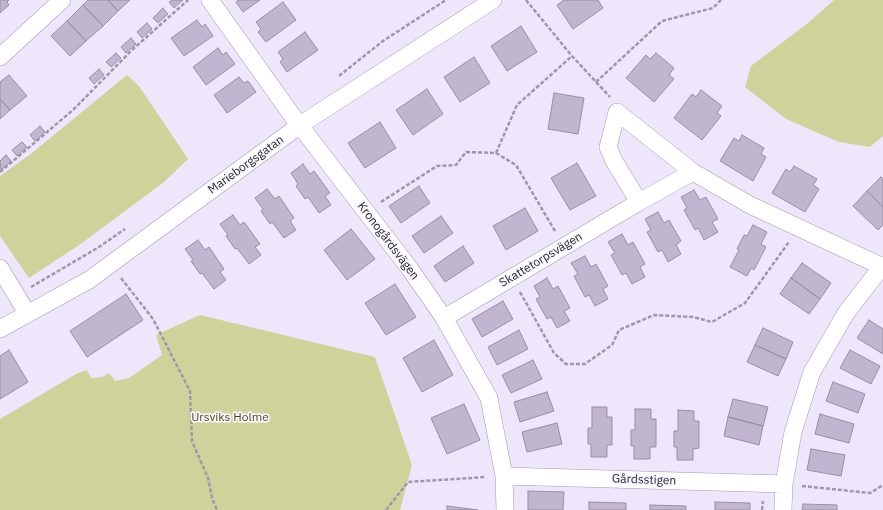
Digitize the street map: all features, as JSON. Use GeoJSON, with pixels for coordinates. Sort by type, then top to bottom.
{"type":"FeatureCollection","features":[{"type":"Feature","properties":{"kind":"street"},"geometry":{"type":"LineString","coordinates":[[0,57],[62,0]]}},
{"type":"Feature","properties":{"kind":"street","name":"Kronogårdsvägen"},"geometry":{"type":"LineString","coordinates":[[210,0],[300,125],[410,269],[444,318],[489,398],[504,476],[505,510]]}},
{"type":"Feature","properties":{"kind":"street","name":"Marieborgsgatan"},"geometry":{"type":"LineString","coordinates":[[0,330],[27,313],[89,280],[300,125],[493,0]]}},
{"type":"Feature","properties":{"kind":"street"},"geometry":{"type":"LineString","coordinates":[[639,202],[614,161],[608,147],[617,112],[693,172],[750,205],[882,265],[846,313],[812,372],[793,432],[784,484],[783,510]]}},
{"type":"Feature","properties":{"kind":"street","name":"Skattetorpsvägen"},"geometry":{"type":"LineString","coordinates":[[444,318],[639,202],[693,172]]}},
{"type":"Feature","properties":{"kind":"street"},"geometry":{"type":"LineString","coordinates":[[0,268],[27,313]]}},
{"type":"Feature","properties":{"kind":"street","name":"Gårdsstigen"},"geometry":{"type":"LineString","coordinates":[[504,476],[784,484]]}},
{"type":"Feature","properties":{"kind":"path"},"geometry":{"type":"LineString","coordinates":[[0,172],[73,110],[132,50],[188,0]]}},
{"type":"Feature","properties":{"kind":"path"},"geometry":{"type":"LineString","coordinates":[[526,0],[572,56],[610,97],[617,112]]}},
{"type":"Feature","properties":{"kind":"path"},"geometry":{"type":"LineString","coordinates":[[596,82],[662,21],[712,8],[721,0]]}},
{"type":"Feature","properties":{"kind":"path"},"geometry":{"type":"LineString","coordinates":[[496,153],[517,105],[572,56]]}},
{"type":"Feature","properties":{"kind":"path"},"geometry":{"type":"LineString","coordinates":[[366,212],[437,166],[456,165],[466,152],[496,153],[516,166],[564,247]]}},
{"type":"Feature","properties":{"kind":"path"},"geometry":{"type":"LineString","coordinates":[[512,278],[554,353],[566,364],[585,364],[612,345],[619,330],[654,314],[693,317],[712,322],[745,303],[800,228]]}},
{"type":"Feature","properties":{"kind":"path"},"geometry":{"type":"LineString","coordinates":[[111,265],[153,319],[190,391],[192,441],[208,478],[212,498],[217,510]]}},
{"type":"Feature","properties":{"kind":"path"},"geometry":{"type":"LineString","coordinates":[[386,510],[408,482],[504,476]]}},
{"type":"Feature","properties":{"kind":"path"},"geometry":{"type":"LineString","coordinates":[[784,484],[870,493],[883,485]]}},
{"type":"Feature","properties":{"kind":"green space"},"geometry":{"type":"Polygon","coordinates":[[[834,0],[883,0],[883,136],[870,147],[839,142],[786,119],[745,87],[751,66],[808,23],[834,0]]]}},
{"type":"Feature","properties":{"kind":"green space"},"geometry":{"type":"Polygon","coordinates":[[[127,75],[139,86],[188,159],[164,182],[82,243],[29,278],[0,236],[0,176],[32,153],[127,75]]]}},
{"type":"Feature","properties":{"kind":"green space","name":"Ursviks Holme"},"geometry":{"type":"Polygon","coordinates":[[[200,315],[375,357],[412,465],[400,510],[0,510],[0,419],[76,374],[87,370],[91,378],[102,377],[109,373],[115,381],[129,378],[162,355],[156,335],[200,315]]]}},
{"type":"Feature","properties":{"kind":"building"},"geometry":{"type":"Polygon","coordinates":[[[0,0],[9,0],[7,2],[9,5],[0,13],[0,0]]]}},
{"type":"Feature","properties":{"kind":"building"},"geometry":{"type":"Polygon","coordinates":[[[88,0],[108,0],[118,11],[103,26],[83,5],[88,0]]]}},
{"type":"Feature","properties":{"kind":"building"},"geometry":{"type":"Polygon","coordinates":[[[108,0],[130,0],[118,11],[108,0]]]}},
{"type":"Feature","properties":{"kind":"building"},"geometry":{"type":"Polygon","coordinates":[[[172,0],[183,0],[174,8],[169,2],[172,0]]]}},
{"type":"Feature","properties":{"kind":"building"},"geometry":{"type":"Polygon","coordinates":[[[238,0],[260,0],[243,12],[236,2],[238,0]]]}},
{"type":"Feature","properties":{"kind":"building"},"geometry":{"type":"Polygon","coordinates":[[[564,0],[598,0],[603,8],[573,29],[557,5],[564,0]]]}},
{"type":"Feature","properties":{"kind":"building"},"geometry":{"type":"Polygon","coordinates":[[[283,2],[296,20],[266,42],[258,32],[261,29],[256,22],[283,2]]]}},
{"type":"Feature","properties":{"kind":"building"},"geometry":{"type":"Polygon","coordinates":[[[83,5],[103,26],[86,41],[67,21],[83,5]]]}},
{"type":"Feature","properties":{"kind":"building"},"geometry":{"type":"Polygon","coordinates":[[[163,8],[168,14],[158,23],[153,18],[163,8]]]}},
{"type":"Feature","properties":{"kind":"building"},"geometry":{"type":"Polygon","coordinates":[[[197,20],[202,27],[205,24],[213,36],[184,56],[171,38],[197,20]]]}},
{"type":"Feature","properties":{"kind":"building"},"geometry":{"type":"Polygon","coordinates":[[[67,21],[86,41],[70,56],[51,36],[67,21]]]}},
{"type":"Feature","properties":{"kind":"building"},"geometry":{"type":"Polygon","coordinates":[[[147,23],[152,29],[142,38],[137,32],[147,23]]]}},
{"type":"Feature","properties":{"kind":"building"},"geometry":{"type":"Polygon","coordinates":[[[521,26],[537,52],[507,71],[491,46],[521,26]]]}},
{"type":"Feature","properties":{"kind":"building"},"geometry":{"type":"Polygon","coordinates":[[[305,32],[318,50],[287,72],[280,62],[283,59],[278,52],[305,32]]]}},
{"type":"Feature","properties":{"kind":"building"},"geometry":{"type":"Polygon","coordinates":[[[131,38],[136,44],[126,53],[121,47],[131,38]]]}},
{"type":"Feature","properties":{"kind":"building"},"geometry":{"type":"Polygon","coordinates":[[[218,48],[223,55],[226,52],[235,64],[206,85],[193,67],[218,48]]]}},
{"type":"Feature","properties":{"kind":"building"},"geometry":{"type":"Polygon","coordinates":[[[116,53],[121,58],[111,67],[106,62],[116,53]]]}},
{"type":"Feature","properties":{"kind":"building"},"geometry":{"type":"Polygon","coordinates":[[[656,53],[674,68],[669,75],[674,79],[654,102],[626,78],[646,55],[650,59],[656,53]]]}},
{"type":"Feature","properties":{"kind":"building"},"geometry":{"type":"Polygon","coordinates":[[[474,57],[490,83],[460,102],[444,77],[474,57]]]}},
{"type":"Feature","properties":{"kind":"building"},"geometry":{"type":"Polygon","coordinates":[[[99,69],[104,75],[94,84],[89,78],[99,69]]]}},
{"type":"Feature","properties":{"kind":"building"},"geometry":{"type":"Polygon","coordinates":[[[9,75],[27,96],[10,110],[0,99],[0,82],[9,75]]]}},
{"type":"Feature","properties":{"kind":"building"},"geometry":{"type":"Polygon","coordinates":[[[239,77],[244,83],[248,81],[256,92],[227,113],[214,95],[239,77]]]}},
{"type":"Feature","properties":{"kind":"building"},"geometry":{"type":"Polygon","coordinates":[[[427,89],[443,114],[413,135],[396,110],[427,89]]]}},
{"type":"Feature","properties":{"kind":"building"},"geometry":{"type":"Polygon","coordinates":[[[701,90],[722,106],[717,113],[721,116],[702,140],[674,118],[692,94],[696,97],[701,90]]]}},
{"type":"Feature","properties":{"kind":"building"},"geometry":{"type":"Polygon","coordinates":[[[554,93],[584,98],[578,134],[548,129],[554,93]]]}},
{"type":"Feature","properties":{"kind":"building"},"geometry":{"type":"Polygon","coordinates":[[[0,99],[10,110],[0,119],[0,99]]]}},
{"type":"Feature","properties":{"kind":"building"},"geometry":{"type":"Polygon","coordinates":[[[380,122],[396,148],[365,168],[348,143],[380,122]]]}},
{"type":"Feature","properties":{"kind":"building"},"geometry":{"type":"Polygon","coordinates":[[[40,126],[45,132],[35,141],[30,135],[40,126]]]}},
{"type":"Feature","properties":{"kind":"building"},"geometry":{"type":"Polygon","coordinates":[[[742,135],[764,148],[761,154],[766,157],[753,181],[720,161],[734,138],[739,141],[742,135]]]}},
{"type":"Feature","properties":{"kind":"building"},"geometry":{"type":"Polygon","coordinates":[[[22,142],[27,147],[17,156],[12,150],[22,142]]]}},
{"type":"Feature","properties":{"kind":"building"},"geometry":{"type":"Polygon","coordinates":[[[6,155],[11,161],[1,170],[0,161],[6,155]]]}},
{"type":"Feature","properties":{"kind":"building"},"geometry":{"type":"Polygon","coordinates":[[[577,163],[596,196],[570,210],[551,178],[577,163]]]}},
{"type":"Feature","properties":{"kind":"building"},"geometry":{"type":"Polygon","coordinates":[[[303,164],[310,174],[314,171],[330,193],[325,196],[331,205],[319,213],[308,197],[305,199],[296,186],[298,184],[291,173],[303,164]]]}},
{"type":"Feature","properties":{"kind":"building"},"geometry":{"type":"Polygon","coordinates":[[[794,166],[817,179],[813,185],[819,189],[805,212],[772,193],[786,169],[790,172],[794,166]]]}},
{"type":"Feature","properties":{"kind":"building"},"geometry":{"type":"Polygon","coordinates":[[[881,177],[883,179],[883,207],[867,191],[881,177]]]}},
{"type":"Feature","properties":{"kind":"building"},"geometry":{"type":"Polygon","coordinates":[[[419,186],[430,203],[401,223],[389,206],[419,186]]]}},
{"type":"Feature","properties":{"kind":"building"},"geometry":{"type":"Polygon","coordinates":[[[267,189],[275,199],[279,196],[294,218],[290,221],[296,230],[284,238],[272,222],[270,224],[261,211],[263,209],[255,198],[267,189]]]}},
{"type":"Feature","properties":{"kind":"building"},"geometry":{"type":"Polygon","coordinates":[[[694,190],[700,200],[706,197],[718,219],[712,222],[718,232],[704,240],[698,228],[695,230],[684,210],[687,208],[681,197],[694,190]]]}},
{"type":"Feature","properties":{"kind":"building"},"geometry":{"type":"Polygon","coordinates":[[[867,191],[883,207],[883,225],[878,230],[853,206],[867,191]]]}},
{"type":"Feature","properties":{"kind":"building"},"geometry":{"type":"Polygon","coordinates":[[[525,208],[538,231],[506,250],[493,226],[525,208]]]}},
{"type":"Feature","properties":{"kind":"building"},"geometry":{"type":"Polygon","coordinates":[[[658,212],[664,223],[669,220],[681,241],[676,245],[681,254],[668,262],[662,250],[658,252],[647,232],[651,230],[645,219],[658,212]]]}},
{"type":"Feature","properties":{"kind":"building"},"geometry":{"type":"Polygon","coordinates":[[[233,215],[240,225],[244,222],[260,244],[255,247],[261,255],[249,264],[237,248],[235,249],[226,236],[228,235],[220,224],[233,215]]]}},
{"type":"Feature","properties":{"kind":"building"},"geometry":{"type":"Polygon","coordinates":[[[441,216],[453,233],[424,253],[412,236],[441,216]]]}},
{"type":"Feature","properties":{"kind":"building"},"geometry":{"type":"Polygon","coordinates":[[[753,225],[767,232],[761,244],[766,247],[754,270],[751,268],[747,276],[730,267],[739,250],[737,249],[744,235],[747,236],[753,225]]]}},
{"type":"Feature","properties":{"kind":"building"},"geometry":{"type":"Polygon","coordinates":[[[351,229],[375,259],[347,280],[324,250],[351,229]]]}},
{"type":"Feature","properties":{"kind":"building"},"geometry":{"type":"Polygon","coordinates":[[[622,234],[628,245],[633,242],[645,264],[640,267],[645,277],[632,284],[626,273],[622,275],[611,255],[615,253],[608,242],[622,234]]]}},
{"type":"Feature","properties":{"kind":"building"},"geometry":{"type":"Polygon","coordinates":[[[198,240],[205,250],[209,247],[224,269],[220,272],[226,280],[214,289],[202,273],[200,274],[191,261],[193,260],[185,249],[198,240]]]}},
{"type":"Feature","properties":{"kind":"building"},"geometry":{"type":"Polygon","coordinates":[[[463,246],[474,263],[445,282],[434,266],[463,246]]]}},
{"type":"Feature","properties":{"kind":"building"},"geometry":{"type":"Polygon","coordinates":[[[585,256],[591,267],[596,264],[608,286],[603,289],[608,299],[595,306],[589,295],[585,297],[574,276],[578,274],[571,263],[585,256]]]}},
{"type":"Feature","properties":{"kind":"building"},"geometry":{"type":"Polygon","coordinates":[[[802,263],[831,283],[820,299],[791,278],[802,263]]]}},
{"type":"Feature","properties":{"kind":"building"},"geometry":{"type":"Polygon","coordinates":[[[547,278],[553,289],[558,286],[570,308],[564,311],[570,321],[557,328],[551,317],[547,319],[536,299],[540,297],[534,286],[547,278]]]}},
{"type":"Feature","properties":{"kind":"building"},"geometry":{"type":"Polygon","coordinates":[[[791,278],[820,299],[809,314],[780,294],[791,278]]]}},
{"type":"Feature","properties":{"kind":"building"},"geometry":{"type":"Polygon","coordinates":[[[395,284],[416,317],[386,335],[365,303],[395,284]]]}},
{"type":"Feature","properties":{"kind":"building"},"geometry":{"type":"Polygon","coordinates":[[[126,294],[143,320],[87,357],[70,331],[126,294]]]}},
{"type":"Feature","properties":{"kind":"building"},"geometry":{"type":"Polygon","coordinates":[[[503,301],[513,319],[482,337],[472,319],[503,301]]]}},
{"type":"Feature","properties":{"kind":"building"},"geometry":{"type":"Polygon","coordinates":[[[869,320],[883,329],[883,354],[857,338],[869,320]]]}},
{"type":"Feature","properties":{"kind":"building"},"geometry":{"type":"Polygon","coordinates":[[[763,328],[793,342],[786,359],[755,345],[763,328]]]}},
{"type":"Feature","properties":{"kind":"building"},"geometry":{"type":"Polygon","coordinates":[[[519,330],[528,349],[497,365],[488,347],[519,330]]]}},
{"type":"Feature","properties":{"kind":"building"},"geometry":{"type":"Polygon","coordinates":[[[434,340],[453,375],[422,392],[403,358],[434,340]]]}},
{"type":"Feature","properties":{"kind":"building"},"geometry":{"type":"Polygon","coordinates":[[[755,345],[786,359],[778,376],[747,362],[755,345]]]}},
{"type":"Feature","properties":{"kind":"building"},"geometry":{"type":"Polygon","coordinates":[[[9,350],[28,382],[0,399],[0,356],[9,350]]]}},
{"type":"Feature","properties":{"kind":"building"},"geometry":{"type":"Polygon","coordinates":[[[850,350],[880,366],[871,384],[840,368],[850,350]]]}},
{"type":"Feature","properties":{"kind":"building"},"geometry":{"type":"Polygon","coordinates":[[[533,360],[542,379],[511,393],[502,375],[533,360]]]}},
{"type":"Feature","properties":{"kind":"building"},"geometry":{"type":"Polygon","coordinates":[[[833,382],[865,394],[858,413],[826,401],[833,382]]]}},
{"type":"Feature","properties":{"kind":"building"},"geometry":{"type":"Polygon","coordinates":[[[547,392],[554,411],[520,422],[514,402],[547,392]]]}},
{"type":"Feature","properties":{"kind":"building"},"geometry":{"type":"Polygon","coordinates":[[[733,399],[768,407],[763,426],[728,417],[733,399]]]}},
{"type":"Feature","properties":{"kind":"building"},"geometry":{"type":"Polygon","coordinates":[[[464,404],[480,440],[447,454],[431,418],[464,404]]]}},
{"type":"Feature","properties":{"kind":"building"},"geometry":{"type":"Polygon","coordinates":[[[592,407],[607,407],[607,417],[612,417],[612,445],[607,445],[607,457],[591,457],[591,444],[588,444],[588,428],[592,428],[592,407]]]}},
{"type":"Feature","properties":{"kind":"building"},"geometry":{"type":"Polygon","coordinates":[[[635,409],[651,409],[651,419],[656,419],[656,447],[650,447],[650,459],[634,459],[634,446],[631,446],[631,430],[635,430],[635,409]]]}},
{"type":"Feature","properties":{"kind":"building"},"geometry":{"type":"Polygon","coordinates":[[[678,410],[694,411],[694,421],[699,421],[699,448],[693,449],[693,460],[677,460],[677,447],[674,447],[674,431],[678,431],[678,410]]]}},
{"type":"Feature","properties":{"kind":"building"},"geometry":{"type":"Polygon","coordinates":[[[820,414],[854,424],[849,443],[815,434],[820,414]]]}},
{"type":"Feature","properties":{"kind":"building"},"geometry":{"type":"Polygon","coordinates":[[[728,417],[763,426],[759,445],[724,436],[728,417]]]}},
{"type":"Feature","properties":{"kind":"building"},"geometry":{"type":"Polygon","coordinates":[[[557,423],[562,444],[527,452],[522,432],[557,423]]]}},
{"type":"Feature","properties":{"kind":"building"},"geometry":{"type":"Polygon","coordinates":[[[811,449],[845,455],[841,476],[807,470],[811,449]]]}},
{"type":"Feature","properties":{"kind":"building"},"geometry":{"type":"Polygon","coordinates":[[[528,491],[564,492],[563,510],[528,510],[528,491]]]}},
{"type":"Feature","properties":{"kind":"building"},"geometry":{"type":"Polygon","coordinates":[[[589,502],[626,503],[626,510],[589,510],[589,502]]]}},
{"type":"Feature","properties":{"kind":"building"},"geometry":{"type":"Polygon","coordinates":[[[715,502],[750,503],[750,510],[715,510],[715,502]]]}},
{"type":"Feature","properties":{"kind":"building"},"geometry":{"type":"Polygon","coordinates":[[[803,504],[837,505],[837,510],[802,510],[803,504]]]}},
{"type":"Feature","properties":{"kind":"building"},"geometry":{"type":"Polygon","coordinates":[[[650,505],[686,506],[686,510],[650,510],[650,505]]]}},
{"type":"Feature","properties":{"kind":"building"},"geometry":{"type":"Polygon","coordinates":[[[447,506],[478,510],[447,510],[447,506]]]}}]}
